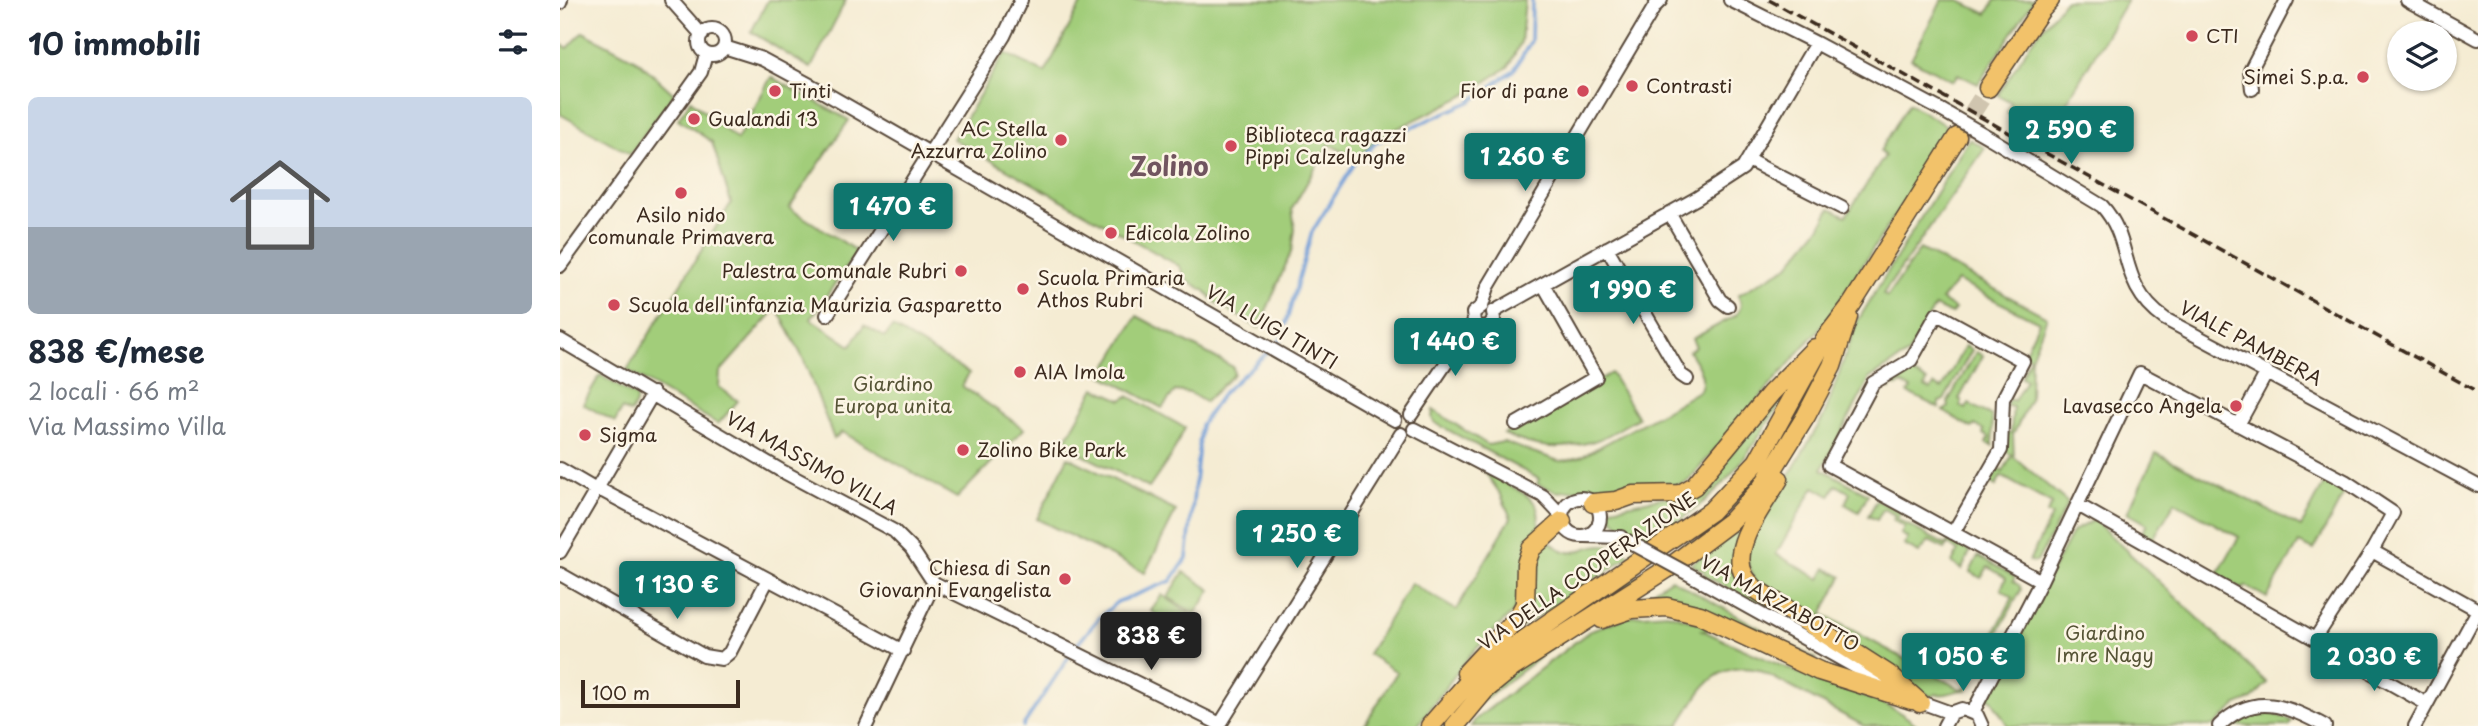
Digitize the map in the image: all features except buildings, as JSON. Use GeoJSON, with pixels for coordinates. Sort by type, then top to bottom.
{"type":"FeatureCollection","features":[{"type":"Feature","properties":{"kind":"highway"},"geometry":{"type":"LineString","coordinates":[[1988,88],[2050,0]]}},
{"type":"Feature","properties":{"kind":"highway","name":"VIA DELLA COOPERAZIONE"},"geometry":{"type":"LineString","coordinates":[[1432,724],[1466,685],[1495,660],[1711,511],[1757,462],[1825,339],[1852,304],[1957,137]]}},
{"type":"Feature","properties":{"kind":"highway","name":"VIA DELLA COOPERAZIONE"},"geometry":{"type":"LineString","coordinates":[[1457,723],[1485,690],[1512,668],[1670,567],[1730,522],[1762,486],[1806,416],[1832,366],[1852,304]]}},
{"type":"Feature","properties":{"kind":"highway"},"geometry":{"type":"LineString","coordinates":[[1590,506],[1633,495],[1680,494],[1694,486],[1771,393],[1825,339]]}},
{"type":"Feature","properties":{"kind":"highway"},"geometry":{"type":"LineString","coordinates":[[1832,366],[1813,424],[1744,537],[1740,557],[1743,574],[1754,588],[1888,674],[1920,703]]}},
{"type":"Feature","properties":{"kind":"highway"},"geometry":{"type":"LineString","coordinates":[[1432,724],[1462,678],[1518,617],[1525,604],[1526,564],[1531,550],[1562,518]]}},
{"type":"Feature","properties":{"kind":"highway"},"geometry":{"type":"LineString","coordinates":[[1566,634],[1632,609],[1668,607],[1700,615],[1819,671],[1886,690],[1920,703]]}},
{"type":"Feature","properties":{"kind":"street"},"geometry":{"type":"LineString","coordinates":[[671,0],[702,35]]}},
{"type":"Feature","properties":{"kind":"street"},"geometry":{"type":"LineString","coordinates":[[827,315],[1004,36],[1021,0]]}},
{"type":"Feature","properties":{"kind":"street"},"geometry":{"type":"LineString","coordinates":[[1661,0],[1648,17],[1488,287],[1487,309],[1493,322],[1489,326],[1479,327],[1474,322],[1473,313],[1487,309],[1543,284],[1727,180],[1743,168],[1816,43]]}},
{"type":"Feature","properties":{"kind":"street"},"geometry":{"type":"LineString","coordinates":[[2252,89],[2250,71],[2287,0]]}},
{"type":"Feature","properties":{"kind":"street"},"geometry":{"type":"LineString","coordinates":[[2407,0],[2478,39]]}},
{"type":"Feature","properties":{"kind":"street","name":"VIALE PAMBERA"},"geometry":{"type":"LineString","coordinates":[[1734,2],[1941,110],[2102,206],[2118,229],[2134,284],[2152,310],[2165,319],[2478,486]]}},
{"type":"Feature","properties":{"kind":"street"},"geometry":{"type":"LineString","coordinates":[[707,31],[717,31],[723,37],[724,47],[718,53],[706,54],[699,45],[702,35],[707,31]]}},
{"type":"Feature","properties":{"kind":"street","name":"VIA LUIGI TINTI"},"geometry":{"type":"LineString","coordinates":[[724,47],[762,59],[1395,420]]}},
{"type":"Feature","properties":{"kind":"street"},"geometry":{"type":"LineString","coordinates":[[560,266],[701,72],[706,54]]}},
{"type":"Feature","properties":{"kind":"street"},"geometry":{"type":"LineString","coordinates":[[1748,160],[1842,208]]}},
{"type":"Feature","properties":{"kind":"street"},"geometry":{"type":"LineString","coordinates":[[1669,213],[1720,300],[1728,306]]}},
{"type":"Feature","properties":{"kind":"street"},"geometry":{"type":"LineString","coordinates":[[1607,248],[1681,375],[1687,379]]}},
{"type":"Feature","properties":{"kind":"street"},"geometry":{"type":"LineString","coordinates":[[1516,424],[1597,377],[1543,284]]}},
{"type":"Feature","properties":{"kind":"street"},"geometry":{"type":"LineString","coordinates":[[1953,533],[2001,450],[2003,399],[2023,361],[1937,314],[1912,360],[1873,383],[1829,465],[1953,533],[2041,581]]}},
{"type":"Feature","properties":{"kind":"street"},"geometry":{"type":"LineString","coordinates":[[1411,415],[1474,322]]}},
{"type":"Feature","properties":{"kind":"street","name":"VIA MASSIMO VILLA"},"geometry":{"type":"LineString","coordinates":[[560,340],[780,470],[894,531],[911,548],[934,583],[1220,725]]}},
{"type":"Feature","properties":{"kind":"street"},"geometry":{"type":"LineString","coordinates":[[2238,425],[2267,372]]}},
{"type":"Feature","properties":{"kind":"street"},"geometry":{"type":"LineString","coordinates":[[1982,725],[1973,712],[2041,581],[2140,373],[2345,481],[2393,513],[2372,551],[2315,639],[2078,505]]}},
{"type":"Feature","properties":{"kind":"street"},"geometry":{"type":"LineString","coordinates":[[560,552],[653,393]]}},
{"type":"Feature","properties":{"kind":"street"},"geometry":{"type":"LineString","coordinates":[[1401,434],[1395,426],[1395,420],[1401,414],[1411,415]]}},
{"type":"Feature","properties":{"kind":"street"},"geometry":{"type":"LineString","coordinates":[[1401,434],[1408,434],[1414,429],[1415,421],[1411,415]]}},
{"type":"Feature","properties":{"kind":"street"},"geometry":{"type":"LineString","coordinates":[[1414,429],[1542,496],[1590,506]]}},
{"type":"Feature","properties":{"kind":"street"},"geometry":{"type":"LineString","coordinates":[[1220,725],[1401,434]]}},
{"type":"Feature","properties":{"kind":"street"},"geometry":{"type":"LineString","coordinates":[[560,469],[903,651]]}},
{"type":"Feature","properties":{"kind":"street"},"geometry":{"type":"LineString","coordinates":[[1542,496],[1573,535],[1585,536],[1595,529],[1590,506]]}},
{"type":"Feature","properties":{"kind":"street"},"geometry":{"type":"LineString","coordinates":[[1562,518],[1567,504],[1590,506]]}},
{"type":"Feature","properties":{"kind":"street","name":"VIA MARZABOTTO"},"geometry":{"type":"LineString","coordinates":[[1590,506],[1624,538],[1920,703],[1951,713]]}},
{"type":"Feature","properties":{"kind":"street","name":"VIA MARZABOTTO"},"geometry":{"type":"LineString","coordinates":[[1585,536],[1624,538]]}},
{"type":"Feature","properties":{"kind":"street"},"geometry":{"type":"LineString","coordinates":[[2372,551],[2478,610],[2415,726]]}},
{"type":"Feature","properties":{"kind":"street"},"geometry":{"type":"LineString","coordinates":[[560,574],[704,656],[722,659],[730,652],[768,579]]}},
{"type":"Feature","properties":{"kind":"street"},"geometry":{"type":"LineString","coordinates":[[866,726],[934,583]]}},
{"type":"Feature","properties":{"kind":"street"},"geometry":{"type":"LineString","coordinates":[[2337,653],[2427,704]]}},
{"type":"Feature","properties":{"kind":"street","name":"VIA MARZABOTTO"},"geometry":{"type":"LineString","coordinates":[[1920,703],[1942,726],[1951,713],[1962,709],[1973,712]]}},
{"type":"Feature","properties":{"kind":"street"},"geometry":{"type":"LineString","coordinates":[[2219,726],[2231,715],[2262,704],[2281,706],[2325,726]]}},
{"type":"Feature","properties":{"kind":"green space"},"geometry":{"type":"Polygon","coordinates":[[[768,0],[846,0],[811,68],[751,32],[768,0]]]}},
{"type":"Feature","properties":{"kind":"green space"},"geometry":{"type":"Polygon","coordinates":[[[1083,0],[1525,0],[1521,42],[1508,67],[1464,96],[1376,139],[1357,159],[1329,144],[1292,209],[1295,229],[1292,250],[1259,328],[1215,302],[1205,291],[1182,277],[1184,274],[1179,266],[953,139],[1005,53],[1045,73],[1083,0]]]}},
{"type":"Feature","properties":{"kind":"green space"},"geometry":{"type":"Polygon","coordinates":[[[1942,0],[1958,0],[1987,14],[1995,0],[2034,0],[1978,84],[1958,74],[1953,81],[1911,59],[1942,0]]]}},
{"type":"Feature","properties":{"kind":"green space"},"geometry":{"type":"Polygon","coordinates":[[[2065,0],[2127,0],[2047,136],[2007,113],[2011,102],[1998,95],[2030,44],[2065,0]]]}},
{"type":"Feature","properties":{"kind":"green space"},"geometry":{"type":"Polygon","coordinates":[[[583,32],[638,61],[674,94],[630,154],[560,114],[560,44],[568,48],[583,32]]]}},
{"type":"Feature","properties":{"kind":"green space","name":"Giardino Europa unita"},"geometry":{"type":"Polygon","coordinates":[[[771,77],[849,120],[789,208],[857,251],[811,319],[851,346],[864,325],[885,337],[892,327],[969,373],[962,386],[1024,429],[957,498],[842,432],[834,439],[803,358],[777,308],[720,372],[719,387],[738,401],[718,424],[627,370],[731,203],[712,142],[678,119],[691,100],[737,140],[771,77]]]}},
{"type":"Feature","properties":{"kind":"green space"},"geometry":{"type":"Polygon","coordinates":[[[1909,103],[1951,129],[1826,321],[1688,481],[1675,486],[1610,494],[1587,489],[1558,492],[1537,484],[1539,479],[1435,423],[1432,418],[1433,410],[1488,445],[1503,442],[1559,461],[1569,460],[1583,456],[1700,390],[1701,374],[1689,351],[1696,347],[1692,339],[1735,316],[1741,306],[1738,295],[1788,266],[1821,226],[1830,208],[1846,216],[1885,156],[1880,151],[1909,103]]]}},
{"type":"Feature","properties":{"kind":"green space"},"geometry":{"type":"Polygon","coordinates":[[[1969,139],[1985,148],[1883,294],[1887,297],[1920,249],[2047,317],[2031,358],[2030,399],[2013,435],[2014,457],[2068,503],[2037,562],[2029,561],[2052,516],[2047,513],[2052,504],[2001,476],[1996,486],[1989,482],[1996,468],[2003,472],[2012,455],[2005,451],[2005,433],[2011,433],[2013,407],[2006,406],[2009,399],[2014,401],[2026,380],[2021,377],[2030,357],[2024,354],[2039,322],[1957,281],[1941,300],[1955,309],[1951,314],[1935,306],[1908,354],[1870,378],[1822,469],[1868,494],[1859,512],[1845,504],[1850,493],[1836,485],[1830,496],[1814,487],[1776,554],[1820,579],[1826,568],[1842,577],[1822,614],[1960,689],[1966,687],[2013,597],[2001,589],[2006,578],[1988,567],[1981,578],[1970,572],[1978,556],[2015,577],[2013,581],[2021,590],[1967,690],[1935,694],[1931,697],[1754,581],[1746,557],[1751,540],[1824,416],[1857,322],[1969,139]]]}},
{"type":"Feature","properties":{"kind":"green space"},"geometry":{"type":"Polygon","coordinates":[[[1137,316],[1233,367],[1234,374],[1205,402],[1190,393],[1175,391],[1162,408],[1102,375],[1137,316]]]}},
{"type":"Feature","properties":{"kind":"green space"},"geometry":{"type":"Polygon","coordinates":[[[1965,346],[1972,350],[1944,400],[1939,402],[1939,408],[1908,393],[1911,389],[1901,383],[1898,386],[1893,384],[1890,389],[1884,385],[1910,372],[1927,381],[1925,387],[1931,390],[1934,385],[1942,389],[1965,346]]]}},
{"type":"Feature","properties":{"kind":"green space"},"geometry":{"type":"Polygon","coordinates":[[[1976,352],[1983,356],[1959,399],[1962,401],[1960,406],[1966,409],[1969,404],[1992,416],[1993,446],[1986,443],[1989,437],[1983,434],[1984,430],[1975,425],[1972,428],[1943,411],[1949,407],[1948,402],[1976,352]]]}},
{"type":"Feature","properties":{"kind":"green space"},"geometry":{"type":"Polygon","coordinates":[[[1611,373],[1638,418],[1611,434],[1582,444],[1548,447],[1527,443],[1504,434],[1611,373]]]}},
{"type":"Feature","properties":{"kind":"green space"},"geometry":{"type":"Polygon","coordinates":[[[600,375],[636,397],[631,413],[622,409],[615,422],[583,404],[600,375]]]}},
{"type":"Feature","properties":{"kind":"green space"},"geometry":{"type":"Polygon","coordinates":[[[1798,376],[1738,466],[1715,492],[1691,512],[1649,541],[1625,529],[1611,515],[1607,509],[1699,490],[1798,376]]]}},
{"type":"Feature","properties":{"kind":"green space"},"geometry":{"type":"Polygon","coordinates":[[[1095,388],[1122,400],[1128,396],[1185,428],[1171,456],[1149,488],[1063,445],[1095,388]]]}},
{"type":"Feature","properties":{"kind":"green space"},"geometry":{"type":"Polygon","coordinates":[[[1802,400],[1806,402],[1764,473],[1733,509],[1449,726],[1443,726],[1467,696],[1509,661],[1669,555],[1711,523],[1761,469],[1802,400]]]}},
{"type":"Feature","properties":{"kind":"green space"},"geometry":{"type":"Polygon","coordinates":[[[2156,453],[2301,527],[2326,480],[2346,490],[2314,550],[2299,543],[2267,598],[2246,586],[2243,589],[2217,575],[2239,537],[2175,502],[2153,539],[2142,533],[2147,524],[2127,513],[2156,453]]]}},
{"type":"Feature","properties":{"kind":"green space"},"geometry":{"type":"Polygon","coordinates":[[[1068,457],[1176,511],[1145,573],[1037,519],[1068,457]]]}},
{"type":"Feature","properties":{"kind":"green space"},"geometry":{"type":"Polygon","coordinates":[[[1485,472],[1527,496],[1538,511],[1541,532],[1514,611],[1470,655],[1417,726],[1364,726],[1397,672],[1368,654],[1411,583],[1456,610],[1511,518],[1501,495],[1485,472]]]}},
{"type":"Feature","properties":{"kind":"green space"},"geometry":{"type":"Polygon","coordinates":[[[1877,500],[1901,512],[1897,519],[1945,545],[1949,540],[1970,552],[1962,569],[1952,563],[1958,551],[1948,544],[1945,549],[1929,541],[1919,553],[1904,545],[1908,538],[1901,534],[1904,527],[1893,520],[1895,515],[1883,509],[1877,520],[1868,516],[1877,500]]]}},
{"type":"Feature","properties":{"kind":"green space"},"geometry":{"type":"Polygon","coordinates":[[[1750,514],[1733,566],[1843,652],[1704,575],[1705,572],[1691,564],[1731,533],[1750,514]]]}},
{"type":"Feature","properties":{"kind":"green space","name":"Giardino Imre Nagy"},"geometry":{"type":"Polygon","coordinates":[[[2094,520],[2267,683],[2252,699],[2237,705],[2214,726],[2008,726],[1992,700],[1985,697],[2073,531],[2094,520]]]}},
{"type":"Feature","properties":{"kind":"green space"},"geometry":{"type":"Polygon","coordinates":[[[1548,540],[1565,551],[1577,552],[1605,545],[1631,555],[1514,632],[1534,558],[1548,540]]]}},
{"type":"Feature","properties":{"kind":"green space"},"geometry":{"type":"Polygon","coordinates":[[[1184,572],[1211,590],[1195,614],[1168,597],[1184,572]]]}},
{"type":"Feature","properties":{"kind":"green space"},"geometry":{"type":"Polygon","coordinates":[[[1671,579],[1817,660],[1701,608],[1635,602],[1671,579]]]}},
{"type":"Feature","properties":{"kind":"green space"},"geometry":{"type":"Polygon","coordinates":[[[1162,595],[1193,616],[1183,632],[1151,611],[1162,595]]]}},
{"type":"Feature","properties":{"kind":"green space"},"geometry":{"type":"Polygon","coordinates":[[[1667,613],[1717,628],[1702,630],[1816,680],[1882,703],[1918,726],[1864,726],[1759,670],[1743,668],[1730,670],[1709,682],[1678,726],[1471,726],[1476,719],[1591,630],[1630,616],[1667,613]]]}},
{"type":"Feature","properties":{"kind":"green space"},"geometry":{"type":"Polygon","coordinates":[[[2272,713],[2292,721],[2289,726],[2231,726],[2245,717],[2272,713]]]}},
{"type":"Feature","properties":{"kind":"waterway"},"geometry":{"type":"LineString","coordinates":[[1274,346],[1282,338],[1312,232],[1355,163],[1377,142],[1470,102],[1514,70],[1531,41],[1532,0]]}},
{"type":"Feature","properties":{"kind":"waterway"},"geometry":{"type":"LineString","coordinates":[[1074,648],[1099,618],[1117,602],[1171,581],[1187,558],[1201,425],[1223,393],[1269,351]]}},
{"type":"Feature","properties":{"kind":"waterway"},"geometry":{"type":"LineString","coordinates":[[1023,726],[1070,655]]}},
{"type":"Feature","properties":{"kind":"tunnel"},"geometry":{"type":"LineString","coordinates":[[1957,137],[1988,88]]}},
{"type":"Feature","properties":{"kind":"railway"},"geometry":{"type":"LineString","coordinates":[[1769,0],[2478,392]]}},
{"type":"Feature","properties":{"kind":"place","name":"CTI"},"geometry":{"type":"Point","coordinates":[2192,36]}},
{"type":"Feature","properties":{"kind":"place","name":"Simei S.p.a."},"geometry":{"type":"Point","coordinates":[2363,77]}},
{"type":"Feature","properties":{"kind":"place","name":"Contrasti"},"geometry":{"type":"Point","coordinates":[1632,86]}},
{"type":"Feature","properties":{"kind":"place","name":"Tinti"},"geometry":{"type":"Point","coordinates":[775,91]}},
{"type":"Feature","properties":{"kind":"place","name":"Fior di pane"},"geometry":{"type":"Point","coordinates":[1583,91]}},
{"type":"Feature","properties":{"kind":"place","name":"Gualandi 13"},"geometry":{"type":"Point","coordinates":[694,119]}},
{"type":"Feature","properties":{"kind":"place","name":"AC Stella Azzurra Zolino"},"geometry":{"type":"Point","coordinates":[1061,140]}},
{"type":"Feature","properties":{"kind":"place","name":"Biblioteca ragazzi Pippi Calzelunghe"},"geometry":{"type":"Point","coordinates":[1231,146]}},
{"type":"Feature","properties":{"kind":"place","name":"Asilo nido comunale Primavera"},"geometry":{"type":"Point","coordinates":[681,193]}},
{"type":"Feature","properties":{"kind":"place","name":"Edicola Zolino"},"geometry":{"type":"Point","coordinates":[1111,233]}},
{"type":"Feature","properties":{"kind":"place","name":"Palestra Comunale Rubri"},"geometry":{"type":"Point","coordinates":[961,271]}},
{"type":"Feature","properties":{"kind":"place","name":"Scuola Primaria Athos Rubri"},"geometry":{"type":"Point","coordinates":[1023,289]}},
{"type":"Feature","properties":{"kind":"place","name":"Scuola dell'infanzia Maurizia Gasparetto"},"geometry":{"type":"Point","coordinates":[614,305]}},
{"type":"Feature","properties":{"kind":"place","name":"AIA Imola"},"geometry":{"type":"Point","coordinates":[1020,372]}},
{"type":"Feature","properties":{"kind":"place","name":"Lavasecco Angela"},"geometry":{"type":"Point","coordinates":[2236,406]}},
{"type":"Feature","properties":{"kind":"place","name":"Sigma"},"geometry":{"type":"Point","coordinates":[585,435]}},
{"type":"Feature","properties":{"kind":"place","name":"Zolino Bike Park"},"geometry":{"type":"Point","coordinates":[963,450]}},
{"type":"Feature","properties":{"kind":"place","name":"Chiesa di San Giovanni Evangelista"},"geometry":{"type":"Point","coordinates":[1065,579]}},
{"type":"Feature","properties":{"kind":"district","name":"Zolino"},"geometry":{"type":"Point","coordinates":[1169,167]}}]}
